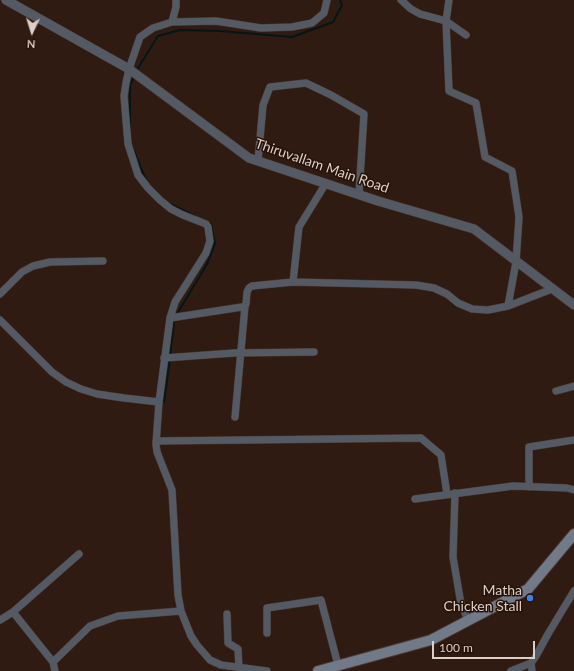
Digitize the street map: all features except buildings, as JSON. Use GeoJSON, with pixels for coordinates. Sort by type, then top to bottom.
{"type":"FeatureCollection","features":[{"type":"Feature","properties":{"kind":"main road"},"geometry":{"type":"LineString","coordinates":[[318,671],[431,640],[528,589],[574,534]]}},
{"type":"Feature","properties":{"kind":"street","name":"Thiruvallam Main Road"},"geometry":{"type":"LineString","coordinates":[[6,0],[129,69],[249,158],[359,194],[474,229],[574,305]]}},
{"type":"Feature","properties":{"kind":"street"},"geometry":{"type":"LineString","coordinates":[[172,22],[176,7],[176,0]]}},
{"type":"Feature","properties":{"kind":"street"},"geometry":{"type":"LineString","coordinates":[[267,671],[221,665],[210,660],[191,636],[181,611],[178,595],[172,490],[158,452],[156,441],[159,402],[170,318],[175,302],[206,253],[210,240],[208,227],[206,224],[172,209],[156,196],[138,175],[128,144],[124,96],[129,69],[140,37],[153,28],[172,22],[216,21],[261,28],[292,27],[312,23],[324,14],[327,0]]}},
{"type":"Feature","properties":{"kind":"street"},"geometry":{"type":"LineString","coordinates":[[401,0],[411,9],[420,14],[446,21],[466,35]]}},
{"type":"Feature","properties":{"kind":"street"},"geometry":{"type":"LineString","coordinates":[[448,0],[446,21],[449,91],[476,102],[485,157],[512,171],[519,217],[516,262],[508,306]]}},
{"type":"Feature","properties":{"kind":"street"},"geometry":{"type":"LineString","coordinates":[[258,161],[263,105],[270,87],[306,83],[331,95],[364,114],[359,194]]}},
{"type":"Feature","properties":{"kind":"street"},"geometry":{"type":"LineString","coordinates":[[292,282],[299,227],[326,183]]}},
{"type":"Feature","properties":{"kind":"street"},"geometry":{"type":"LineString","coordinates":[[0,294],[22,272],[33,266],[50,262],[103,261]]}},
{"type":"Feature","properties":{"kind":"street"},"geometry":{"type":"LineString","coordinates":[[235,416],[245,306],[247,292],[252,286],[292,282],[416,285],[434,288],[447,294],[458,303],[472,309],[488,310],[508,306],[552,289]]}},
{"type":"Feature","properties":{"kind":"street"},"geometry":{"type":"LineString","coordinates":[[170,318],[245,306]]}},
{"type":"Feature","properties":{"kind":"street"},"geometry":{"type":"LineString","coordinates":[[0,320],[52,372],[66,382],[97,394],[159,402]]}},
{"type":"Feature","properties":{"kind":"street"},"geometry":{"type":"LineString","coordinates":[[164,358],[241,353],[314,352]]}},
{"type":"Feature","properties":{"kind":"street"},"geometry":{"type":"LineString","coordinates":[[556,391],[574,386]]}},
{"type":"Feature","properties":{"kind":"street"},"geometry":{"type":"LineString","coordinates":[[156,441],[421,438],[441,455],[447,494]]}},
{"type":"Feature","properties":{"kind":"street"},"geometry":{"type":"LineString","coordinates":[[529,487],[529,447],[574,440]]}},
{"type":"Feature","properties":{"kind":"street"},"geometry":{"type":"LineString","coordinates":[[415,499],[513,486],[567,488],[574,490]]}},
{"type":"Feature","properties":{"kind":"street"},"geometry":{"type":"LineString","coordinates":[[455,493],[453,557],[461,604],[468,620]]}},
{"type":"Feature","properties":{"kind":"street"},"geometry":{"type":"LineString","coordinates":[[0,620],[13,612],[78,554]]}},
{"type":"Feature","properties":{"kind":"street"},"geometry":{"type":"LineString","coordinates":[[511,671],[531,662],[536,656],[574,591]]}},
{"type":"Feature","properties":{"kind":"street"},"geometry":{"type":"LineString","coordinates":[[267,633],[267,608],[321,600],[338,665]]}},
{"type":"Feature","properties":{"kind":"street"},"geometry":{"type":"LineString","coordinates":[[53,662],[90,626],[118,616],[181,611]]}},
{"type":"Feature","properties":{"kind":"street"},"geometry":{"type":"LineString","coordinates":[[13,612],[53,662],[55,671]]}},
{"type":"Feature","properties":{"kind":"street"},"geometry":{"type":"LineString","coordinates":[[227,614],[228,643],[238,649],[239,668]]}},
{"type":"Feature","properties":{"kind":"street"},"geometry":{"type":"LineString","coordinates":[[531,662],[532,671]]}},
{"type":"Feature","properties":{"kind":"waterway"},"geometry":{"type":"LineString","coordinates":[[138,68],[158,36],[180,30],[220,31],[292,37],[333,22],[342,5],[340,0]]}},
{"type":"Feature","properties":{"kind":"waterway"},"geometry":{"type":"LineString","coordinates":[[130,133],[130,85],[133,79]]}},
{"type":"Feature","properties":{"kind":"waterway"},"geometry":{"type":"LineString","coordinates":[[131,144],[146,180]]}},
{"type":"Feature","properties":{"kind":"waterway"},"geometry":{"type":"LineString","coordinates":[[168,203],[195,216]]}},
{"type":"Feature","properties":{"kind":"waterway"},"geometry":{"type":"LineString","coordinates":[[177,314],[207,264],[215,244],[211,224],[208,222]]}},
{"type":"Feature","properties":{"kind":"waterway"},"geometry":{"type":"LineString","coordinates":[[170,355],[174,323]]}},
{"type":"Feature","properties":{"kind":"waterway"},"geometry":{"type":"LineString","coordinates":[[164,402],[170,359]]}},
{"type":"Feature","properties":{"kind":"place","name":"Matha Chicken Stall"},"geometry":{"type":"Point","coordinates":[530,598]}}]}
